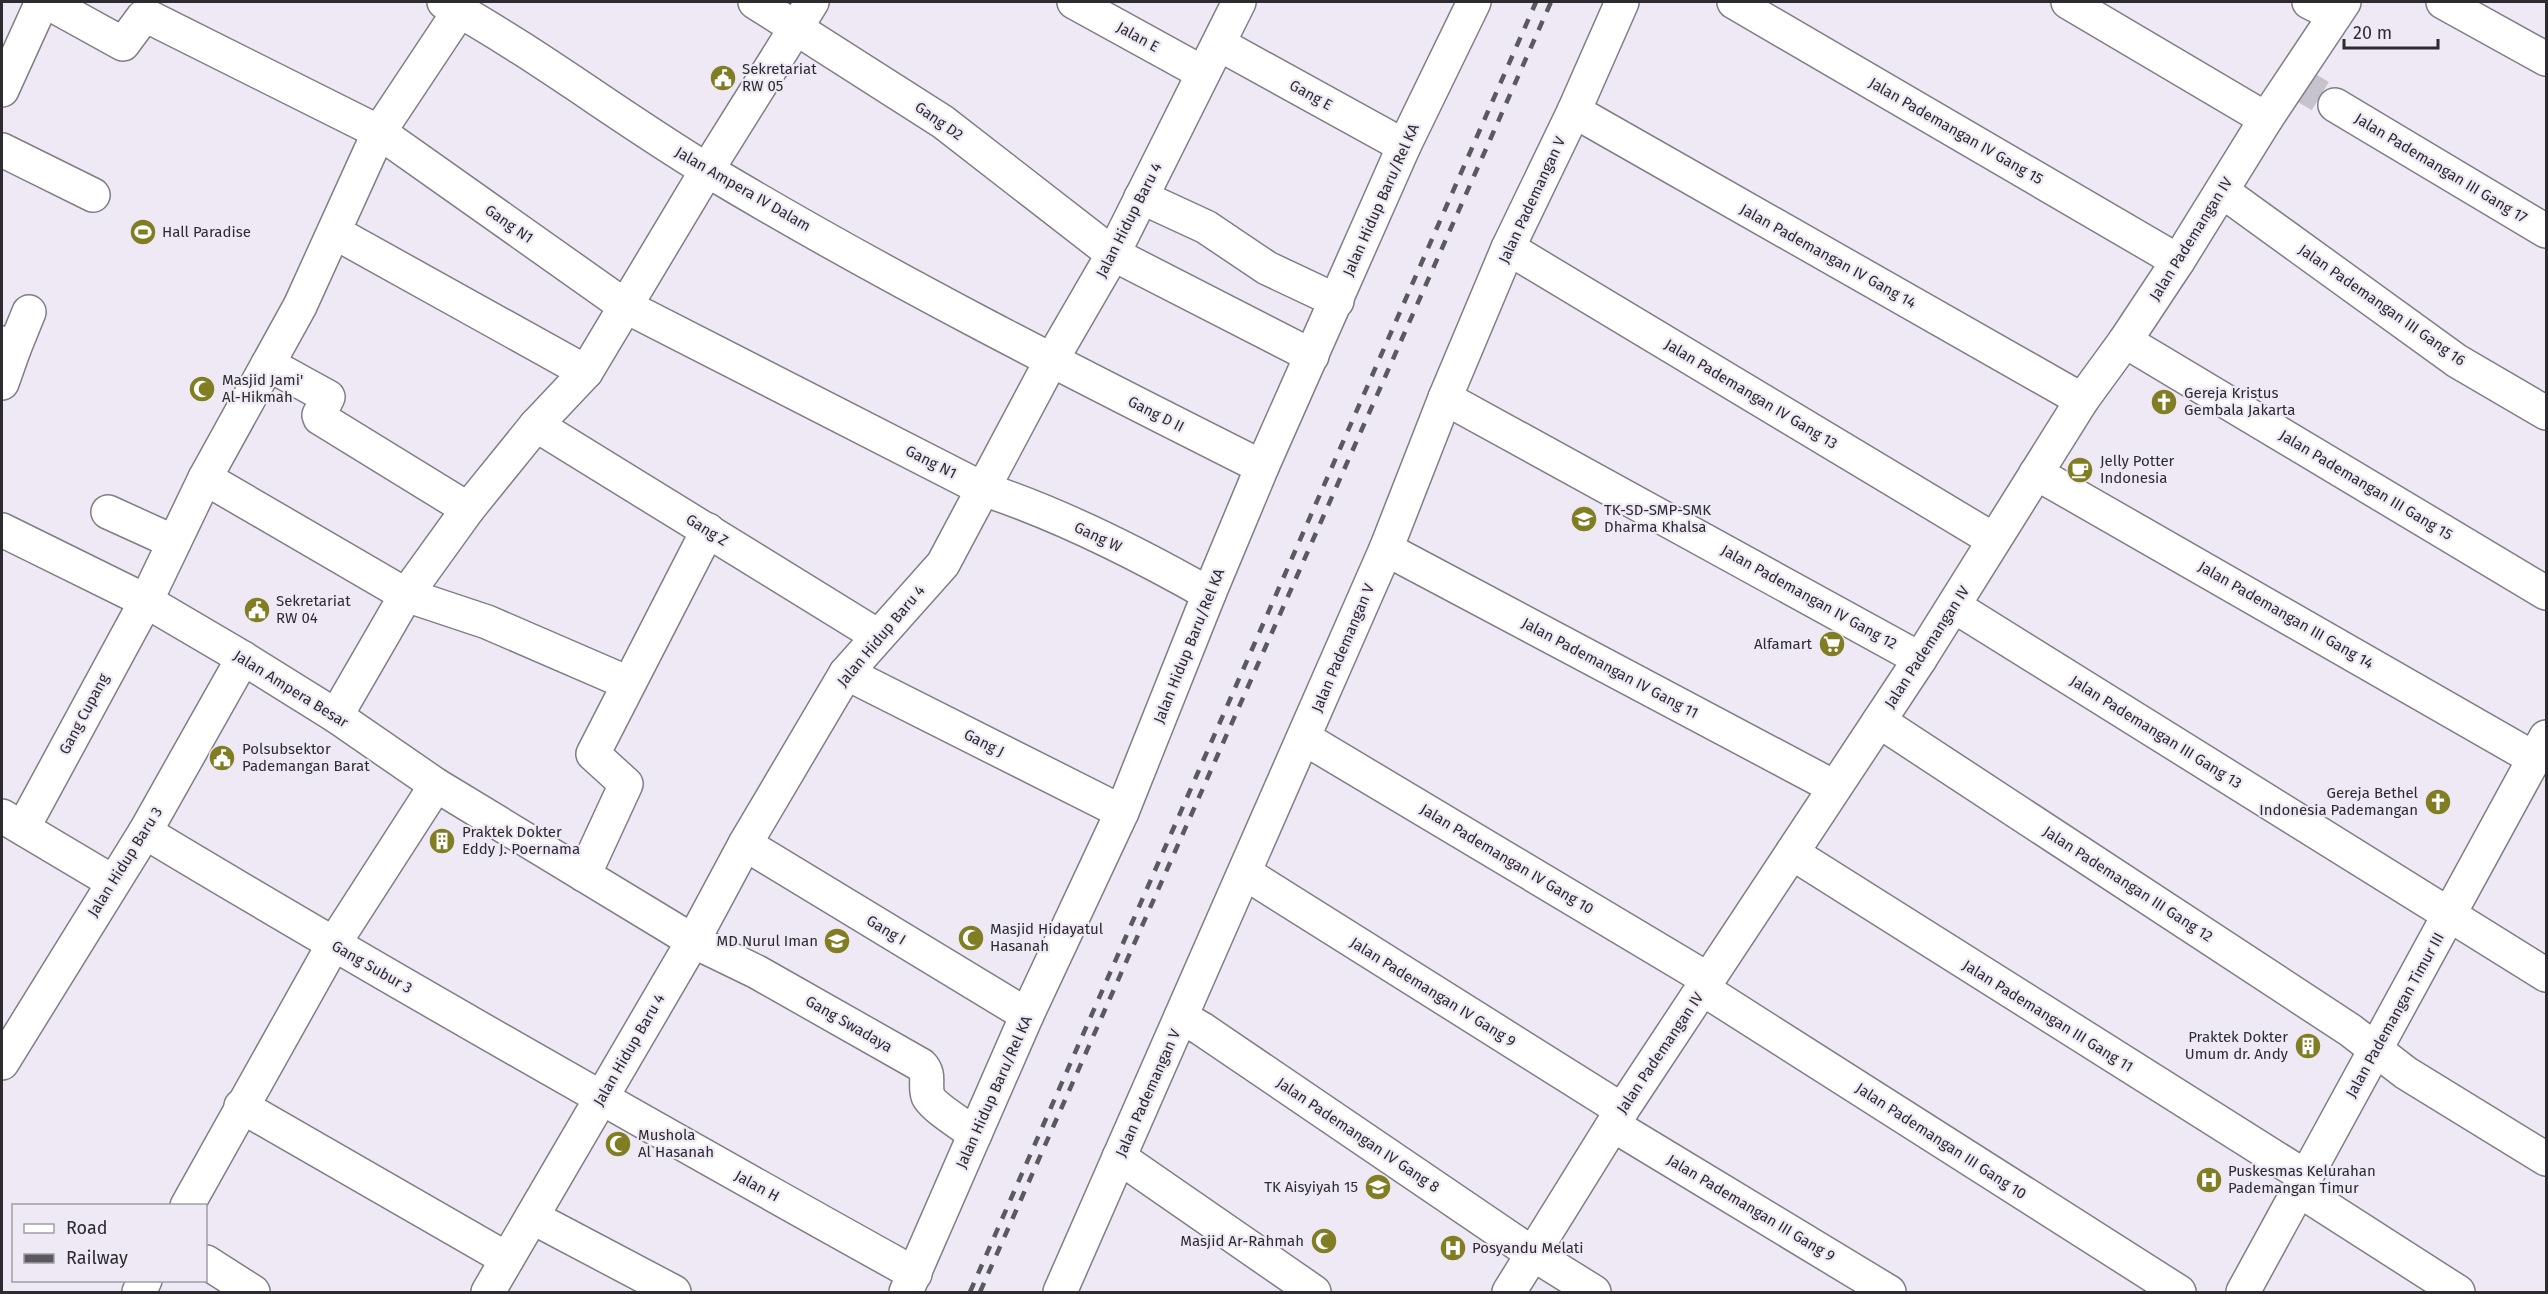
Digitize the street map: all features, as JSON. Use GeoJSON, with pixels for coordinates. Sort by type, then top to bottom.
{"type":"FeatureCollection","features":[{"type":"Feature","properties":{"kind":"street"},"geometry":{"type":"LineString","coordinates":[[2,90],[42,2]]}},
{"type":"Feature","properties":{"kind":"street","name":"Gang N1"},"geometry":{"type":"LineString","coordinates":[[47,2],[123,44],[143,17],[147,16],[379,132],[625,306],[983,489]]}},
{"type":"Feature","properties":{"kind":"street","name":"Gang D2"},"geometry":{"type":"LineString","coordinates":[[755,2],[804,15],[1113,254],[1312,356]]}},
{"type":"Feature","properties":{"kind":"street","name":"Jalan E"},"geometry":{"type":"LineString","coordinates":[[1074,2],[1203,74]]}},
{"type":"Feature","properties":{"kind":"street","name":"Jalan Hidup Baru 4"},"geometry":{"type":"LineString","coordinates":[[488,1293],[693,940],[745,844],[846,673],[942,564],[1051,361],[1113,254],[1239,2]]}},
{"type":"Feature","properties":{"kind":"street","name":"Jalan Hidup Baru/Rel KA"},"geometry":{"type":"LineString","coordinates":[[911,1283],[1027,1015],[1122,812],[1262,467],[1404,146],[1474,2]]}},
{"type":"Feature","properties":{"kind":"street","name":"Jalan Pademangan V"},"geometry":{"type":"LineString","coordinates":[[1060,1293],[1386,549],[1445,398],[1508,248],[1574,111],[1622,2]]}},
{"type":"Feature","properties":{"kind":"street","name":"Jalan Pademangan IV Gang 15"},"geometry":{"type":"LineString","coordinates":[[1734,2],[2178,261]]}},
{"type":"Feature","properties":{"kind":"street"},"geometry":{"type":"LineString","coordinates":[[2068,2],[2266,119]]}},
{"type":"Feature","properties":{"kind":"street"},"geometry":{"type":"LineString","coordinates":[[2443,2],[2547,58]]}},
{"type":"Feature","properties":{"kind":"street","name":"Gang Cupang"},"geometry":{"type":"LineString","coordinates":[[12,822],[146,601],[205,478],[300,306],[379,132],[452,6]]}},
{"type":"Feature","properties":{"kind":"street","name":"Jalan Ampera IV Dalam"},"geometry":{"type":"LineString","coordinates":[[452,6],[707,170],[870,263],[1051,361]]}},
{"type":"Feature","properties":{"kind":"street","name":"Jalan Pademangan IV"},"geometry":{"type":"LineString","coordinates":[[1509,1293],[1617,1117],[1920,659],[2082,400],[2125,341],[2178,261],[2266,119],[2329,6]]}},
{"type":"Feature","properties":{"kind":"street"},"geometry":{"type":"LineString","coordinates":[[336,716],[406,595],[468,509],[536,425],[586,372],[707,170],[804,15]]}},
{"type":"Feature","properties":{"kind":"street","name":"Gang E"},"geometry":{"type":"LineString","coordinates":[[1219,44],[1404,146]]}},
{"type":"Feature","properties":{"kind":"street","name":"Jalan Pademangan III Gang 17"},"geometry":{"type":"LineString","coordinates":[[2334,105],[2547,231]]}},
{"type":"Feature","properties":{"kind":"street","name":"Jalan Pademangan IV Gang 14"},"geometry":{"type":"LineString","coordinates":[[1574,111],[2082,400]]}},
{"type":"Feature","properties":{"kind":"street"},"geometry":{"type":"LineString","coordinates":[[2,150],[93,195]]}},
{"type":"Feature","properties":{"kind":"street","name":"Jalan Pademangan III Gang 16"},"geometry":{"type":"LineString","coordinates":[[2222,191],[2457,361],[2547,413]]}},
{"type":"Feature","properties":{"kind":"street"},"geometry":{"type":"LineString","coordinates":[[1141,197],[1206,227],[1267,268],[1337,301]]}},
{"type":"Feature","properties":{"kind":"street"},"geometry":{"type":"LineString","coordinates":[[334,231],[586,372]]}},
{"type":"Feature","properties":{"kind":"street","name":"Jalan Pademangan IV Gang 13"},"geometry":{"type":"LineString","coordinates":[[1508,248],[1994,540]]}},
{"type":"Feature","properties":{"kind":"street"},"geometry":{"type":"LineString","coordinates":[[2,383],[8,346],[29,312]]}},
{"type":"Feature","properties":{"kind":"street","name":"Jalan Pademangan III Gang 15"},"geometry":{"type":"LineString","coordinates":[[2125,341],[2547,592]]}},
{"type":"Feature","properties":{"kind":"street","name":"Gang D II"},"geometry":{"type":"LineString","coordinates":[[1051,361],[1262,467]]}},
{"type":"Feature","properties":{"kind":"street"},"geometry":{"type":"LineString","coordinates":[[268,363],[328,397],[319,415],[320,418],[468,509]]}},
{"type":"Feature","properties":{"kind":"street","name":"Jalan Pademangan IV Gang 12"},"geometry":{"type":"LineString","coordinates":[[1445,398],[1920,659]]}},
{"type":"Feature","properties":{"kind":"street","name":"Gang Z"},"geometry":{"type":"LineString","coordinates":[[536,425],[878,636]]}},
{"type":"Feature","properties":{"kind":"street","name":"Jalan Pademangan III Gang 14"},"geometry":{"type":"LineString","coordinates":[[2036,473],[2539,764]]}},
{"type":"Feature","properties":{"kind":"street"},"geometry":{"type":"LineString","coordinates":[[205,478],[406,595],[487,622],[628,683]]}},
{"type":"Feature","properties":{"kind":"street","name":"Gang W"},"geometry":{"type":"LineString","coordinates":[[983,489],[1020,501],[1157,564],[1209,594]]}},
{"type":"Feature","properties":{"kind":"street"},"geometry":{"type":"LineString","coordinates":[[108,512],[174,542]]}},
{"type":"Feature","properties":{"kind":"street","name":"Jalan Ampera Besar"},"geometry":{"type":"LineString","coordinates":[[2,530],[146,601],[243,658],[336,716],[436,785],[693,940]]}},
{"type":"Feature","properties":{"kind":"street"},"geometry":{"type":"LineString","coordinates":[[584,875],[626,784],[592,754],[708,530]]}},
{"type":"Feature","properties":{"kind":"street","name":"Jalan Pademangan IV Gang 11"},"geometry":{"type":"LineString","coordinates":[[1386,549],[1834,787]]}},
{"type":"Feature","properties":{"kind":"street","name":"Jalan Pademangan III Gang 13"},"geometry":{"type":"LineString","coordinates":[[1954,606],[2547,975]]}},
{"type":"Feature","properties":{"kind":"street","name":"Jalan Hidup Baru 3"},"geometry":{"type":"LineString","coordinates":[[6,1044],[145,832],[243,658]]}},
{"type":"Feature","properties":{"kind":"street","name":"Gang J"},"geometry":{"type":"LineString","coordinates":[[846,673],[1122,812]]}},
{"type":"Feature","properties":{"kind":"street","name":"Jalan Pademangan III Gang 12"},"geometry":{"type":"LineString","coordinates":[[1879,721],[2376,1048],[2406,1073],[2547,1159]]}},
{"type":"Feature","properties":{"kind":"street","name":"Jalan Pademangan IV Gang 10"},"geometry":{"type":"LineString","coordinates":[[1304,738],[1706,985]]}},
{"type":"Feature","properties":{"kind":"street","name":"Jalan Pademangan Timur III"},"geometry":{"type":"LineString","coordinates":[[2243,1293],[2450,915],[2539,764]]}},
{"type":"Feature","properties":{"kind":"street"},"geometry":{"type":"LineString","coordinates":[[188,1204],[333,945],[436,785]]}},
{"type":"Feature","properties":{"kind":"street"},"geometry":{"type":"LineString","coordinates":[[12,822],[113,882]]}},
{"type":"Feature","properties":{"kind":"street","name":"Gang Subur 3"},"geometry":{"type":"LineString","coordinates":[[145,832],[333,945],[600,1099]]}},
{"type":"Feature","properties":{"kind":"street","name":"Gang I"},"geometry":{"type":"LineString","coordinates":[[745,844],[1027,1015]]}},
{"type":"Feature","properties":{"kind":"street","name":"Jalan Pademangan III Gang 11"},"geometry":{"type":"LineString","coordinates":[[1791,854],[2303,1184],[2458,1293]]}},
{"type":"Feature","properties":{"kind":"street","name":"Jalan Pademangan IV Gang 9"},"geometry":{"type":"LineString","coordinates":[[1245,873],[1617,1117]]}},
{"type":"Feature","properties":{"kind":"street","name":"Gang Swadaya"},"geometry":{"type":"LineString","coordinates":[[693,940],[757,972],[921,1065],[928,1075],[927,1091],[931,1101],[975,1134]]}},
{"type":"Feature","properties":{"kind":"street","name":"Jalan Pademangan III Gang 10"},"geometry":{"type":"LineString","coordinates":[[1706,985],[2179,1293]]}},
{"type":"Feature","properties":{"kind":"street","name":"Jalan Pademangan IV Gang 8"},"geometry":{"type":"LineString","coordinates":[[1181,1017],[1594,1293]]}},
{"type":"Feature","properties":{"kind":"street","name":"Jalan H"},"geometry":{"type":"LineString","coordinates":[[600,1099],[911,1283]]}},
{"type":"Feature","properties":{"kind":"street"},"geometry":{"type":"LineString","coordinates":[[241,1106],[507,1259]]}},
{"type":"Feature","properties":{"kind":"street","name":"Jalan Pademangan III Gang 9"},"geometry":{"type":"LineString","coordinates":[[1617,1117],[1889,1293]]}},
{"type":"Feature","properties":{"kind":"street"},"geometry":{"type":"LineString","coordinates":[[1119,1157],[1314,1293]]}},
{"type":"Feature","properties":{"kind":"street"},"geometry":{"type":"LineString","coordinates":[[532,1217],[674,1293]]}},
{"type":"Feature","properties":{"kind":"street"},"geometry":{"type":"LineString","coordinates":[[207,1263],[253,1293]]}},
{"type":"Feature","properties":{"kind":"tunnel"},"geometry":{"type":"LineString","coordinates":[[2292,79],[2335,105]]}},
{"type":"Feature","properties":{"kind":"railway"},"geometry":{"type":"LineString","coordinates":[[970,1292],[1536,2]]}},
{"type":"Feature","properties":{"kind":"railway"},"geometry":{"type":"LineString","coordinates":[[980,1292],[1551,2]]}},
{"type":"Feature","properties":{"kind":"place","name":"Sekretariat RW 05"},"geometry":{"type":"Point","coordinates":[723,78]}},
{"type":"Feature","properties":{"kind":"place","name":"Hall Paradise"},"geometry":{"type":"Point","coordinates":[143,232]}},
{"type":"Feature","properties":{"kind":"place","name":"Masjid Jami' Al-Hikmah"},"geometry":{"type":"Point","coordinates":[202,389]}},
{"type":"Feature","properties":{"kind":"place","name":"Gereja Kristus Gembala Jakarta"},"geometry":{"type":"Point","coordinates":[2164,402]}},
{"type":"Feature","properties":{"kind":"place","name":"Jelly Potter Indonesia"},"geometry":{"type":"Point","coordinates":[2080,470]}},
{"type":"Feature","properties":{"kind":"place","name":"TK-SD-SMP-SMK Dharma Khalsa"},"geometry":{"type":"Point","coordinates":[1584,519]}},
{"type":"Feature","properties":{"kind":"place","name":"Sekretariat RW 04"},"geometry":{"type":"Point","coordinates":[257,610]}},
{"type":"Feature","properties":{"kind":"place","name":"Alfamart"},"geometry":{"type":"Point","coordinates":[1832,644]}},
{"type":"Feature","properties":{"kind":"place","name":"Polsubsektor Pademangan Barat"},"geometry":{"type":"Point","coordinates":[222,758]}},
{"type":"Feature","properties":{"kind":"place","name":"Gereja Bethel Indonesia Pademangan"},"geometry":{"type":"Point","coordinates":[2438,802]}},
{"type":"Feature","properties":{"kind":"place","name":"Praktek Dokter Eddy J. Poernama"},"geometry":{"type":"Point","coordinates":[442,841]}},
{"type":"Feature","properties":{"kind":"place","name":"Masjid Hidayatul Hasanah"},"geometry":{"type":"Point","coordinates":[971,938]}},
{"type":"Feature","properties":{"kind":"place","name":"MD Nurul Iman"},"geometry":{"type":"Point","coordinates":[837,941]}},
{"type":"Feature","properties":{"kind":"place","name":"Praktek Dokter Umum dr. Andy"},"geometry":{"type":"Point","coordinates":[2308,1046]}},
{"type":"Feature","properties":{"kind":"place","name":"Mushola Al Hasanah"},"geometry":{"type":"Point","coordinates":[618,1144]}},
{"type":"Feature","properties":{"kind":"place","name":"Puskesmas Kelurahan Pademangan Timur"},"geometry":{"type":"Point","coordinates":[2209,1180]}},
{"type":"Feature","properties":{"kind":"place","name":"TK Aisyiyah 15"},"geometry":{"type":"Point","coordinates":[1378,1187]}},
{"type":"Feature","properties":{"kind":"place","name":"Masjid Ar-Rahmah"},"geometry":{"type":"Point","coordinates":[1324,1241]}},
{"type":"Feature","properties":{"kind":"place","name":"Posyandu Melati"},"geometry":{"type":"Point","coordinates":[1453,1248]}}]}
